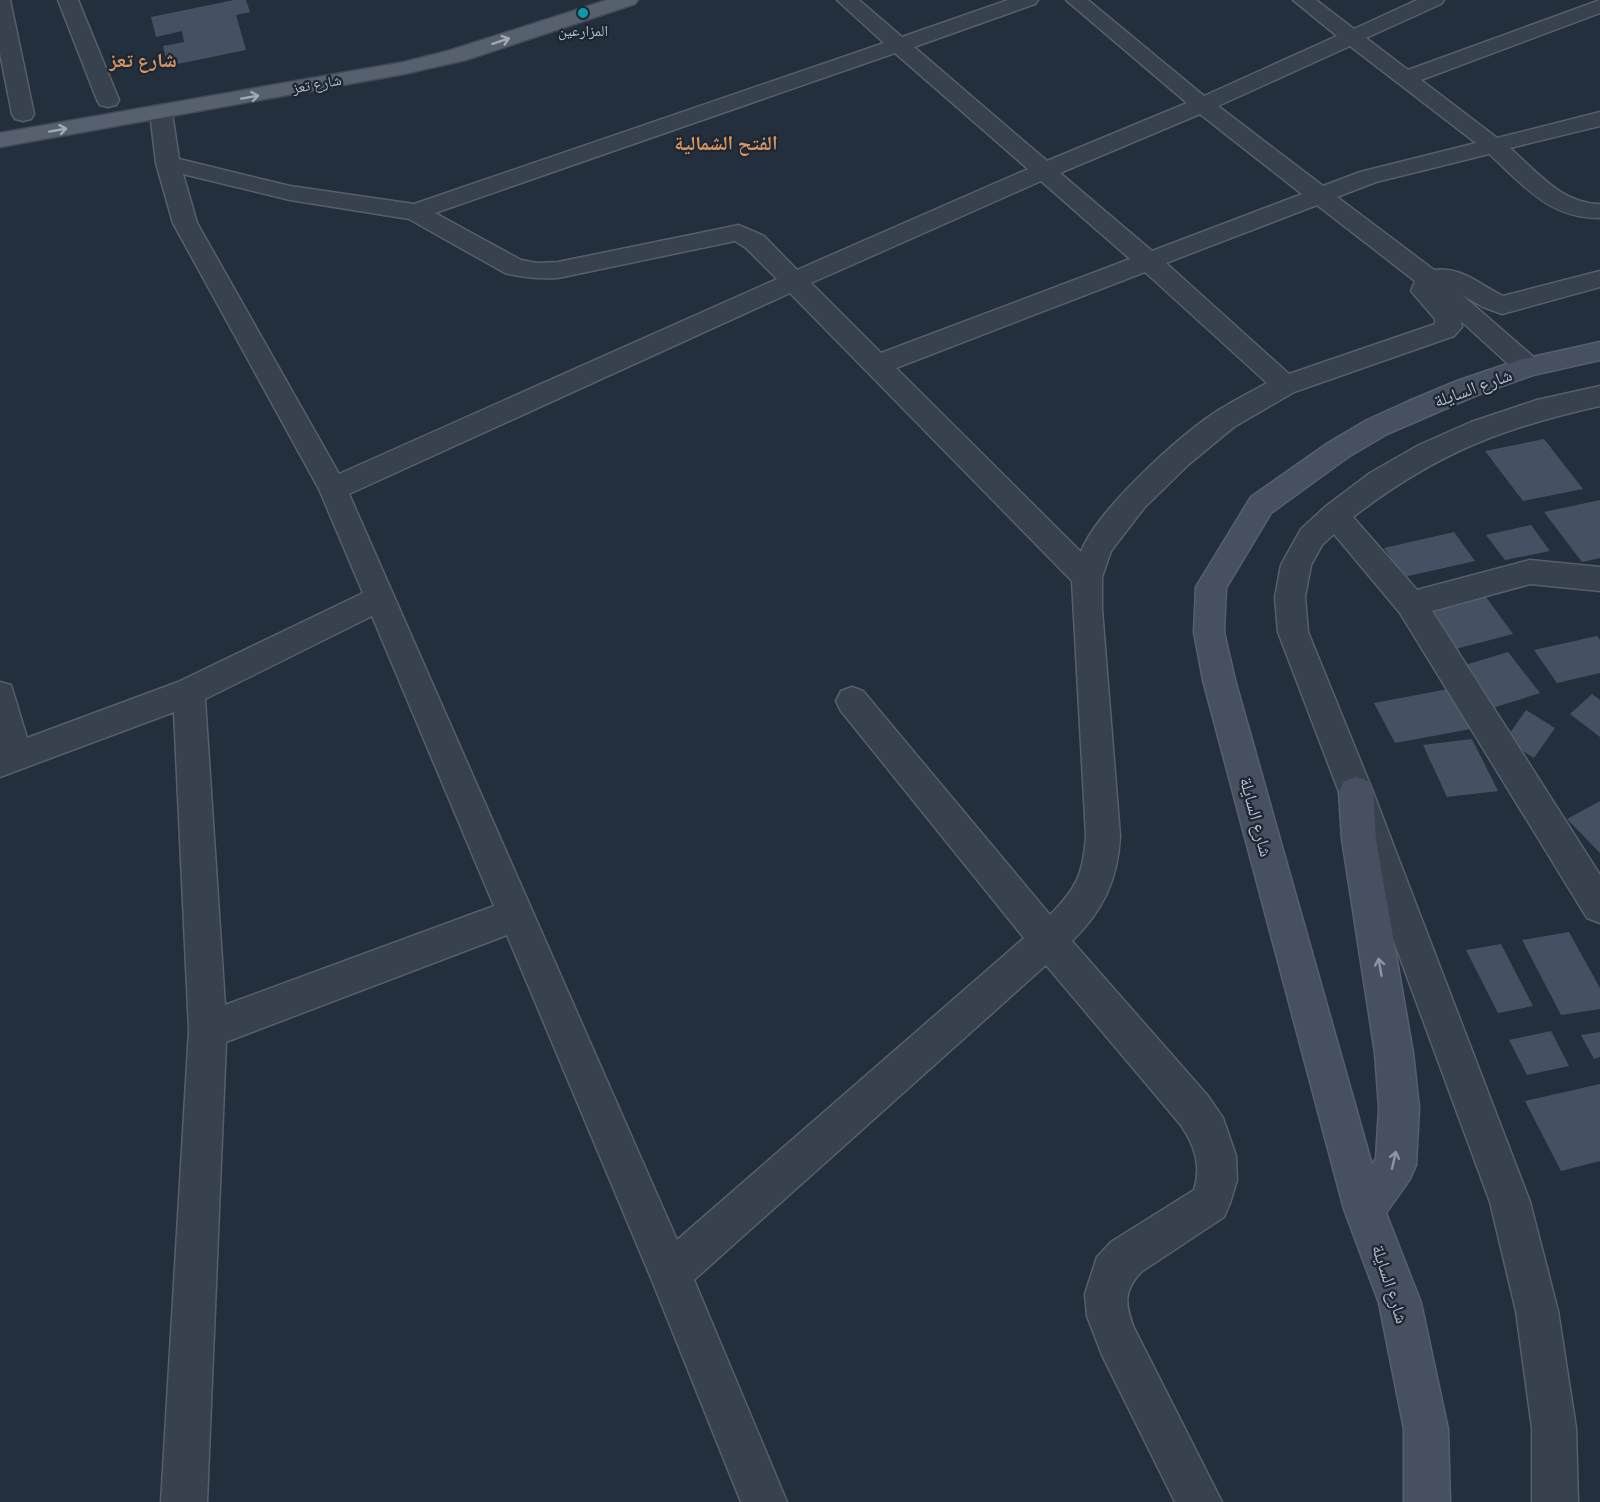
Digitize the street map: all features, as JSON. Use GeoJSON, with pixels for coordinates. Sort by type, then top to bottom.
{"type":"FeatureCollection","features":[{"type":"Feature","properties":{"kind":"main road","name":"شارع تعز"},"geometry":{"type":"LineString","coordinates":[[0,140],[404,69],[567,0]]}},
{"type":"Feature","properties":{"kind":"main road","name":"شارع تعز"},"geometry":{"type":"LineString","coordinates":[[87,104],[390,52],[453,47],[628,0]]}},
{"type":"Feature","properties":{"kind":"main road"},"geometry":{"type":"LineString","coordinates":[[0,118],[45,111]]}},
{"type":"Feature","properties":{"kind":"main road","name":"شارع السايلة"},"geometry":{"type":"LineString","coordinates":[[1427,1502],[1426,1429],[1400,1303],[1364,1209],[1219,680],[1209,632],[1211,587],[1261,505],[1338,450],[1377,427],[1467,388],[1528,368],[1600,351]]}},
{"type":"Feature","properties":{"kind":"main road"},"geometry":{"type":"LineString","coordinates":[[1356,792],[1359,839],[1394,1053],[1399,1108],[1396,1165],[1364,1209]]}},
{"type":"Feature","properties":{"kind":"street"},"geometry":{"type":"LineString","coordinates":[[0,0],[23,114]]}},
{"type":"Feature","properties":{"kind":"street"},"geometry":{"type":"LineString","coordinates":[[69,0],[108,100]]}},
{"type":"Feature","properties":{"kind":"street"},"geometry":{"type":"LineString","coordinates":[[847,0],[1148,261],[1285,386]]}},
{"type":"Feature","properties":{"kind":"street"},"geometry":{"type":"LineString","coordinates":[[415,212],[1028,0]]}},
{"type":"Feature","properties":{"kind":"street"},"geometry":{"type":"LineString","coordinates":[[1076,0],[1202,105],[1430,280],[1528,368]]}},
{"type":"Feature","properties":{"kind":"street"},"geometry":{"type":"LineString","coordinates":[[1303,0],[1495,147],[1558,202],[1581,211],[1600,211]]}},
{"type":"Feature","properties":{"kind":"street"},"geometry":{"type":"LineString","coordinates":[[333,489],[794,281],[1044,171],[1202,105],[1434,0]]}},
{"type":"Feature","properties":{"kind":"street"},"geometry":{"type":"LineString","coordinates":[[1405,78],[1600,6]]}},
{"type":"Feature","properties":{"kind":"street"},"geometry":{"type":"LineString","coordinates":[[161,113],[168,163],[185,224],[333,489],[670,1273],[764,1502]]}},
{"type":"Feature","properties":{"kind":"street"},"geometry":{"type":"LineString","coordinates":[[877,365],[1368,177],[1600,119]]}},
{"type":"Feature","properties":{"kind":"street"},"geometry":{"type":"LineString","coordinates":[[168,163],[290,193],[415,212],[514,267],[537,271],[558,270],[739,233],[755,242],[1088,577]]}},
{"type":"Feature","properties":{"kind":"street"},"geometry":{"type":"LineString","coordinates":[[670,1273],[1048,940],[1079,911],[1094,888],[1103,863],[1103,836],[1088,645],[1088,577],[1098,546],[1134,500],[1179,457],[1224,420],[1285,386],[1446,330],[1449,327],[1447,317],[1424,291],[1425,284],[1435,277],[1451,278],[1493,303],[1502,305],[1600,279]]}},
{"type":"Feature","properties":{"kind":"street"},"geometry":{"type":"LineString","coordinates":[[1555,1502],[1554,1428],[1537,1311],[1510,1203],[1356,792],[1293,632],[1290,597],[1296,565],[1311,537],[1335,515],[1380,481],[1429,452],[1481,429],[1537,410],[1600,396]]}},
{"type":"Feature","properties":{"kind":"street"},"geometry":{"type":"LineString","coordinates":[[1335,515],[1411,604],[1600,906]]}},
{"type":"Feature","properties":{"kind":"street"},"geometry":{"type":"LineString","coordinates":[[1411,604],[1530,572],[1600,579]]}},
{"type":"Feature","properties":{"kind":"street"},"geometry":{"type":"LineString","coordinates":[[0,695],[8,760],[189,692],[381,598]]}},
{"type":"Feature","properties":{"kind":"street"},"geometry":{"type":"LineString","coordinates":[[184,1502],[208,1030],[189,692]]}},
{"type":"Feature","properties":{"kind":"street"},"geometry":{"type":"LineString","coordinates":[[852,701],[1048,940],[1194,1110],[1209,1132],[1216,1156],[1217,1180],[1210,1203],[1126,1257],[1112,1272],[1106,1293],[1108,1317],[1117,1340],[1199,1502]]}},
{"type":"Feature","properties":{"kind":"street"},"geometry":{"type":"LineString","coordinates":[[208,1030],[515,915]]}},
{"type":"Feature","properties":{"kind":"building"},"geometry":{"type":"Polygon","coordinates":[[[234,0],[246,0],[250,12],[236,15],[246,50],[168,66],[163,46],[184,42],[182,31],[156,37],[151,17],[234,0]]]}},
{"type":"Feature","properties":{"kind":"building"},"geometry":{"type":"Polygon","coordinates":[[[1544,439],[1583,489],[1523,501],[1485,451],[1544,439]]]}},
{"type":"Feature","properties":{"kind":"building"},"geometry":{"type":"Polygon","coordinates":[[[1600,500],[1600,558],[1582,562],[1544,512],[1600,500]]]}},
{"type":"Feature","properties":{"kind":"building"},"geometry":{"type":"Polygon","coordinates":[[[1531,525],[1550,551],[1505,560],[1486,535],[1531,525]]]}},
{"type":"Feature","properties":{"kind":"building"},"geometry":{"type":"Polygon","coordinates":[[[1454,532],[1475,561],[1404,577],[1384,548],[1454,532]]]}},
{"type":"Feature","properties":{"kind":"building"},"geometry":{"type":"Polygon","coordinates":[[[1486,597],[1513,634],[1448,651],[1422,614],[1486,597]]]}},
{"type":"Feature","properties":{"kind":"building"},"geometry":{"type":"Polygon","coordinates":[[[1597,636],[1600,640],[1600,673],[1557,683],[1534,650],[1597,636]]]}},
{"type":"Feature","properties":{"kind":"building"},"geometry":{"type":"Polygon","coordinates":[[[1508,652],[1540,693],[1483,711],[1452,669],[1508,652]]]}},
{"type":"Feature","properties":{"kind":"building"},"geometry":{"type":"Polygon","coordinates":[[[1448,689],[1471,729],[1395,743],[1374,703],[1448,689]]]}},
{"type":"Feature","properties":{"kind":"building"},"geometry":{"type":"Polygon","coordinates":[[[1592,694],[1600,700],[1600,737],[1570,714],[1592,694]]]}},
{"type":"Feature","properties":{"kind":"building"},"geometry":{"type":"Polygon","coordinates":[[[1526,710],[1555,728],[1534,758],[1505,740],[1526,710]]]}},
{"type":"Feature","properties":{"kind":"building"},"geometry":{"type":"Polygon","coordinates":[[[1472,739],[1498,791],[1447,797],[1423,745],[1472,739]]]}},
{"type":"Feature","properties":{"kind":"building"},"geometry":{"type":"Polygon","coordinates":[[[1600,801],[1600,853],[1567,819],[1600,801]]]}},
{"type":"Feature","properties":{"kind":"building"},"geometry":{"type":"Polygon","coordinates":[[[1569,932],[1600,988],[1600,1009],[1561,1015],[1522,940],[1569,932]]]}},
{"type":"Feature","properties":{"kind":"building"},"geometry":{"type":"Polygon","coordinates":[[[1501,944],[1533,1006],[1498,1013],[1466,950],[1501,944]]]}},
{"type":"Feature","properties":{"kind":"building"},"geometry":{"type":"Polygon","coordinates":[[[1551,1031],[1569,1066],[1527,1075],[1509,1040],[1551,1031]]]}},
{"type":"Feature","properties":{"kind":"building"},"geometry":{"type":"Polygon","coordinates":[[[1600,1032],[1600,1057],[1594,1059],[1581,1035],[1600,1032]]]}},
{"type":"Feature","properties":{"kind":"building"},"geometry":{"type":"Polygon","coordinates":[[[1600,1084],[1600,1161],[1561,1171],[1525,1101],[1600,1084]]]}},
{"type":"Feature","properties":{"kind":"place","name":"المزارعين"},"geometry":{"type":"Point","coordinates":[583,13]}},
{"type":"Feature","properties":{"kind":"district","name":"شارع تعز"},"geometry":{"type":"Point","coordinates":[143,60]}},
{"type":"Feature","properties":{"kind":"district","name":"الفتح الشمالية"},"geometry":{"type":"Point","coordinates":[726,143]}}]}
